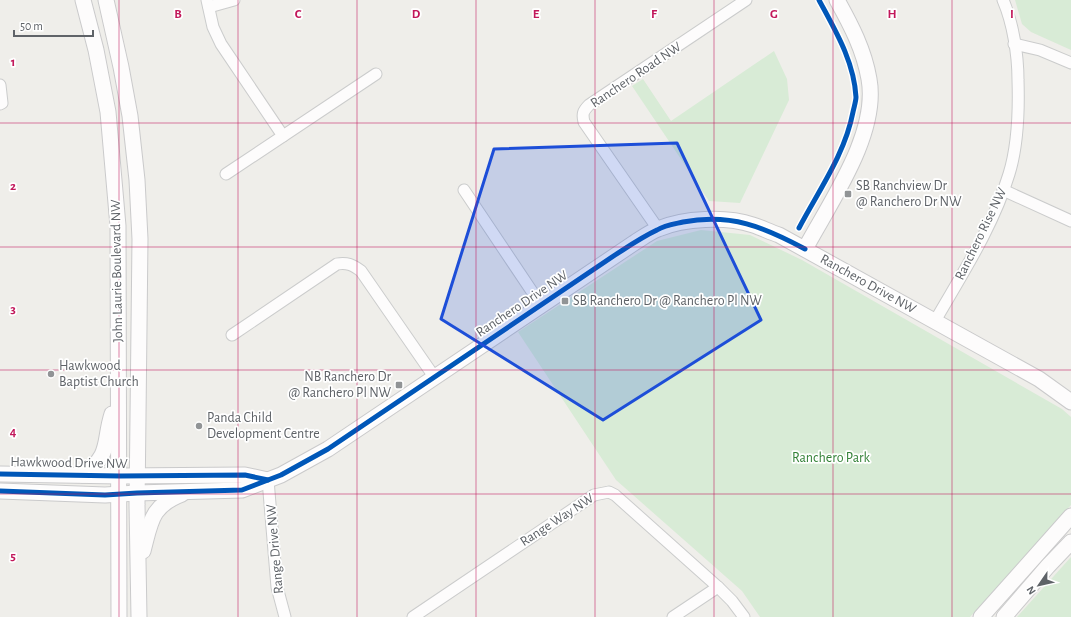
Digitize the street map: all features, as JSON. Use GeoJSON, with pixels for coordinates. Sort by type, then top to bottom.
{"type":"FeatureCollection","features":[{"type":"Feature","properties":{"kind":"street","name":"John Laurie Boulevard NW"},"geometry":{"type":"LineString","coordinates":[[83,0],[96,50],[108,112],[118,226],[118,404],[120,476],[119,617]]}},
{"type":"Feature","properties":{"kind":"street","name":"John Laurie Boulevard NW"},"geometry":{"type":"LineString","coordinates":[[106,0],[121,66],[130,116],[137,180],[140,239],[137,493],[138,617]]}},
{"type":"Feature","properties":{"kind":"street"},"geometry":{"type":"LineString","coordinates":[[234,0],[208,3],[213,27],[221,44],[283,136]]}},
{"type":"Feature","properties":{"kind":"street","name":"Ranchero Road NW"},"geometry":{"type":"LineString","coordinates":[[658,229],[584,122],[584,111],[589,105],[746,0]]}},
{"type":"Feature","properties":{"kind":"street"},"geometry":{"type":"LineString","coordinates":[[805,250],[860,144],[869,109],[869,80],[864,57],[856,37],[837,0]]}},
{"type":"Feature","properties":{"kind":"street","name":"Ranchero Rise NW"},"geometry":{"type":"LineString","coordinates":[[935,321],[974,255],[993,215],[1012,162],[1018,118],[1018,66],[1003,0]]}},
{"type":"Feature","properties":{"kind":"street"},"geometry":{"type":"LineString","coordinates":[[1014,44],[1040,50],[1071,63]]}},
{"type":"Feature","properties":{"kind":"street"},"geometry":{"type":"LineString","coordinates":[[226,174],[376,74]]}},
{"type":"Feature","properties":{"kind":"street"},"geometry":{"type":"LineString","coordinates":[[0,84],[2,103],[0,104]]}},
{"type":"Feature","properties":{"kind":"street"},"geometry":{"type":"LineString","coordinates":[[464,190],[541,305]]}},
{"type":"Feature","properties":{"kind":"street"},"geometry":{"type":"LineString","coordinates":[[1003,190],[1071,221]]}},
{"type":"Feature","properties":{"kind":"street","name":"Ranchero Drive NW"},"geometry":{"type":"LineString","coordinates":[[137,493],[242,490],[293,469],[322,452],[435,378],[615,255],[658,229],[690,221],[715,220],[739,222],[779,235],[1039,379],[1071,402]]}},
{"type":"Feature","properties":{"kind":"street"},"geometry":{"type":"LineString","coordinates":[[232,335],[337,264],[348,263],[361,271],[435,378]]}},
{"type":"Feature","properties":{"kind":"street"},"geometry":{"type":"LineString","coordinates":[[83,474],[99,462],[106,445],[111,415],[118,404]]}},
{"type":"Feature","properties":{"kind":"street","name":"Hawkwood Drive NW"},"geometry":{"type":"LineString","coordinates":[[0,474],[83,474],[138,476]]}},
{"type":"Feature","properties":{"kind":"street"},"geometry":{"type":"LineString","coordinates":[[138,476],[245,475],[268,480]]}},
{"type":"Feature","properties":{"kind":"street","name":"Range Drive NW"},"geometry":{"type":"LineString","coordinates":[[268,480],[277,588],[285,617]]}},
{"type":"Feature","properties":{"kind":"street","name":"Hawkwood Drive NW"},"geometry":{"type":"LineString","coordinates":[[0,491],[105,495],[137,493]]}},
{"type":"Feature","properties":{"kind":"street"},"geometry":{"type":"LineString","coordinates":[[138,567],[151,519],[155,512],[160,506],[172,498],[188,492]]}},
{"type":"Feature","properties":{"kind":"street","name":"Range Way NW"},"geometry":{"type":"LineString","coordinates":[[413,617],[594,495],[601,492],[609,492],[615,495],[718,587],[732,601],[744,617]]}},
{"type":"Feature","properties":{"kind":"street"},"geometry":{"type":"LineString","coordinates":[[981,617],[1071,516]]}},
{"type":"Feature","properties":{"kind":"street"},"geometry":{"type":"LineString","coordinates":[[1004,617],[1071,542]]}},
{"type":"Feature","properties":{"kind":"street"},"geometry":{"type":"LineString","coordinates":[[673,617],[718,587]]}},
{"type":"Feature","properties":{"kind":"highlighted area"},"geometry":{"type":"Polygon","coordinates":[[[677,143],[761,320],[603,420],[441,319],[494,149],[677,143]]]}},
{"type":"Feature","properties":{"kind":"green space"},"geometry":{"type":"Polygon","coordinates":[[[1015,0],[1071,0],[1071,50],[1031,32],[1022,24],[1015,0]]]}},
{"type":"Feature","properties":{"kind":"green space"},"geometry":{"type":"Polygon","coordinates":[[[774,51],[787,79],[789,100],[740,203],[709,201],[632,86],[643,79],[671,121],[774,51]]]}},
{"type":"Feature","properties":{"kind":"green space","name":"Ranchero Park"},"geometry":{"type":"Polygon","coordinates":[[[701,230],[750,235],[802,260],[1062,409],[1071,417],[1071,505],[970,617],[760,617],[742,591],[616,480],[518,332],[657,241],[701,230]]]}},
{"type":"Feature","properties":{"kind":"green space"},"geometry":{"type":"Polygon","coordinates":[[[1071,557],[1071,617],[1017,617],[1071,557]]]}},
{"type":"Feature","properties":{"kind":"cycle path"},"geometry":{"type":"LineString","coordinates":[[799,228],[838,157],[849,127],[856,99],[852,71],[848,58],[819,0]]}},
{"type":"Feature","properties":{"kind":"cycle path"},"geometry":{"type":"LineString","coordinates":[[0,491],[105,495],[242,490],[281,475],[328,449],[615,255],[663,227],[700,220],[717,219],[732,221],[761,228],[805,249]]}},
{"type":"Feature","properties":{"kind":"cycle path"},"geometry":{"type":"LineString","coordinates":[[0,474],[120,476],[245,475],[268,480]]}},
{"type":"Feature","properties":{"kind":"place","name":"SB Ranchview Dr @ Ranchero Dr NW"},"geometry":{"type":"Point","coordinates":[848,194]}},
{"type":"Feature","properties":{"kind":"place","name":"SB Ranchero Dr @ Ranchero Pl NW"},"geometry":{"type":"Point","coordinates":[565,301]}},
{"type":"Feature","properties":{"kind":"place","name":"Hawkwood Baptist Church"},"geometry":{"type":"Point","coordinates":[51,374]}},
{"type":"Feature","properties":{"kind":"place","name":"NB Ranchero Dr @ Ranchero Pl NW"},"geometry":{"type":"Point","coordinates":[399,385]}},
{"type":"Feature","properties":{"kind":"place","name":"Panda Child Development Centre"},"geometry":{"type":"Point","coordinates":[199,426]}}]}
